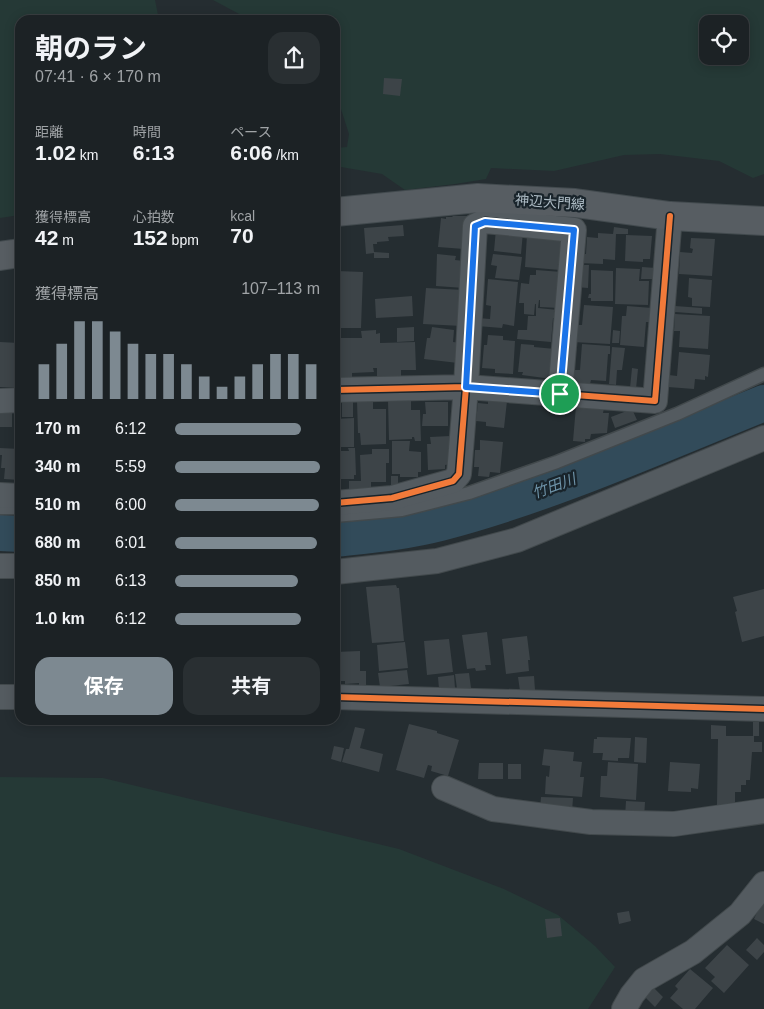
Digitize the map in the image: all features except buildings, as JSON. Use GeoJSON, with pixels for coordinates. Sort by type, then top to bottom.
{"type":"FeatureCollection","features":[{"type":"Feature","properties":{"kind":"main road","name":"神辺大門線"},"geometry":{"type":"LineString","coordinates":[[340,212],[478,198],[575,203],[670,216],[764,221]]}},
{"type":"Feature","properties":{"kind":"main road"},"geometry":{"type":"LineString","coordinates":[[0,256],[15,254]]}},
{"type":"Feature","properties":{"kind":"street"},"geometry":{"type":"LineString","coordinates":[[340,390],[466,387],[655,401],[670,216]]}},
{"type":"Feature","properties":{"kind":"street"},"geometry":{"type":"LineString","coordinates":[[340,503],[392,498],[453,481],[459,474],[475,226],[485,222],[574,230],[560,394]]}},
{"type":"Feature","properties":{"kind":"street"},"geometry":{"type":"LineString","coordinates":[[0,401],[15,400]]}},
{"type":"Feature","properties":{"kind":"street"},"geometry":{"type":"LineString","coordinates":[[340,571],[437,561],[517,540],[764,438]]}},
{"type":"Feature","properties":{"kind":"street"},"geometry":{"type":"LineString","coordinates":[[0,495],[15,496]]}},
{"type":"Feature","properties":{"kind":"street"},"geometry":{"type":"LineString","coordinates":[[0,566],[15,566]]}},
{"type":"Feature","properties":{"kind":"street"},"geometry":{"type":"LineString","coordinates":[[0,697],[15,697]]}},
{"type":"Feature","properties":{"kind":"street"},"geometry":{"type":"LineString","coordinates":[[340,697],[764,709]]}},
{"type":"Feature","properties":{"kind":"street"},"geometry":{"type":"LineString","coordinates":[[444,788],[493,809],[590,822],[674,824],[764,810]]}},
{"type":"Feature","properties":{"kind":"street"},"geometry":{"type":"LineString","coordinates":[[624,1009],[644,980],[693,952],[740,914],[764,884]]}},
{"type":"Feature","properties":{"kind":"lane"},"geometry":{"type":"LineString","coordinates":[[340,516],[402,510],[469,493],[557,462],[676,414],[764,374]]}},
{"type":"Feature","properties":{"kind":"lane"},"geometry":{"type":"LineString","coordinates":[[0,508],[15,508]]}},
{"type":"Feature","properties":{"kind":"green space"},"geometry":{"type":"Polygon","coordinates":[[[0,0],[155,0],[158,15],[15,15],[15,216],[0,218],[0,0]]]}},
{"type":"Feature","properties":{"kind":"green space"},"geometry":{"type":"Polygon","coordinates":[[[213,0],[764,0],[764,174],[753,178],[719,161],[660,154],[624,155],[554,171],[491,168],[486,179],[405,190],[382,174],[340,167],[340,148],[347,147],[349,134],[340,106],[340,15],[241,15],[213,0]]]}},
{"type":"Feature","properties":{"kind":"green space"},"geometry":{"type":"Polygon","coordinates":[[[0,777],[103,778],[399,849],[504,889],[558,915],[595,946],[615,967],[588,1009],[0,1009],[0,777]]]}},
{"type":"Feature","properties":{"kind":"waterway","name":"竹田川"},"geometry":{"type":"LineString","coordinates":[[340,538],[414,529],[522,498],[604,468],[764,403]]}},
{"type":"Feature","properties":{"kind":"waterway","name":"竹田川"},"geometry":{"type":"LineString","coordinates":[[0,533],[15,534]]}},
{"type":"Feature","properties":{"kind":"cycle path"},"geometry":{"type":"LineString","coordinates":[[340,503],[392,498],[453,481],[459,474],[466,387],[655,401],[670,216]]}},
{"type":"Feature","properties":{"kind":"cycle path"},"geometry":{"type":"LineString","coordinates":[[340,390],[466,387],[475,226],[485,221],[574,230],[560,394]]}},
{"type":"Feature","properties":{"kind":"cycle path"},"geometry":{"type":"LineString","coordinates":[[340,697],[764,709]]}},
{"type":"Feature","properties":{"kind":"route"},"geometry":{"type":"LineString","coordinates":[[485,222],[574,230],[560,394],[466,387],[475,226],[485,222]]}}]}
